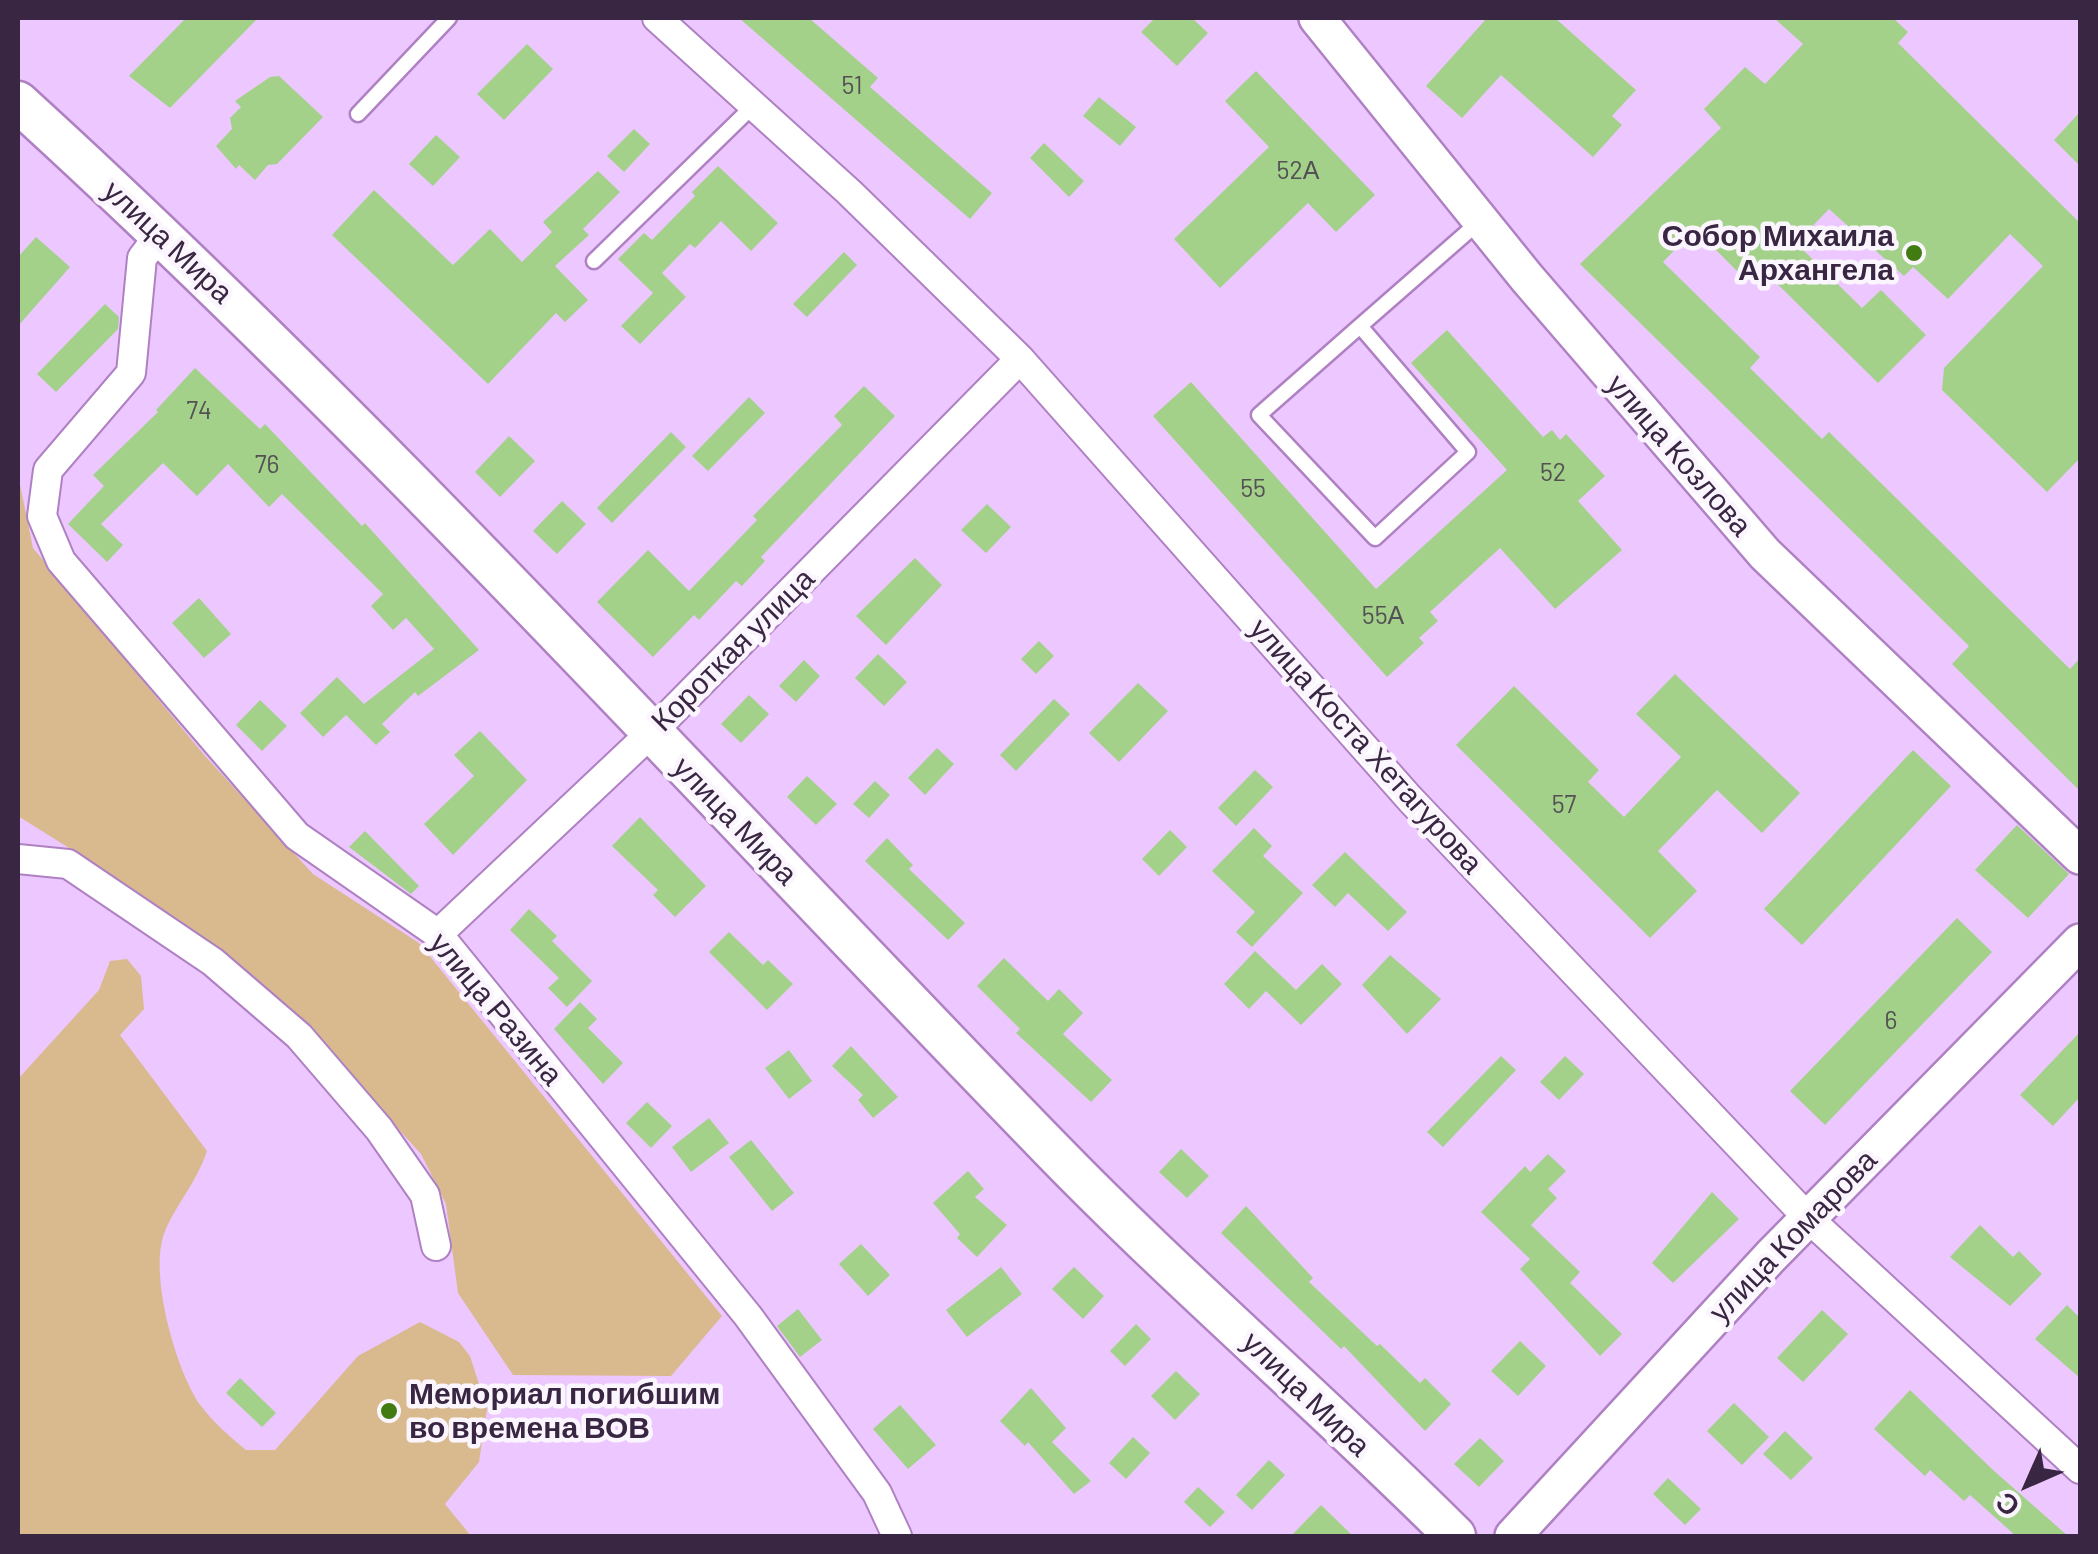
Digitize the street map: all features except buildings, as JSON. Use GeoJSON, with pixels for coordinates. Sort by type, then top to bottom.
{"type":"FeatureCollection","features":[{"type":"Feature","properties":{"kind":"main road","name":"улица Мира"},"geometry":{"type":"LineString","coordinates":[[18,102],[162,233],[370,438],[1055,1154],[1455,1536]]}},
{"type":"Feature","properties":{"kind":"street","name":"улица Коста Хетагурова"},"geometry":{"type":"LineString","coordinates":[[657,18],[1020,358],[1410,799],[1808,1218],[2080,1469]]}},
{"type":"Feature","properties":{"kind":"street","name":"улица Козлова"},"geometry":{"type":"LineString","coordinates":[[1317,18],[1480,220],[1766,554],[2080,856]]}},
{"type":"Feature","properties":{"kind":"street","name":"улица Разина"},"geometry":{"type":"LineString","coordinates":[[162,233],[142,258],[132,373],[48,470],[42,516],[61,562],[297,836],[438,934],[748,1316],[877,1493],[896,1536]]}},
{"type":"Feature","properties":{"kind":"street","name":"Короткая улица"},"geometry":{"type":"LineString","coordinates":[[438,934],[651,733],[1020,358]]}},
{"type":"Feature","properties":{"kind":"street"},"geometry":{"type":"LineString","coordinates":[[18,860],[68,864],[213,962],[299,1036],[379,1128],[426,1194],[436,1246]]}},
{"type":"Feature","properties":{"kind":"street","name":"улица Комарова"},"geometry":{"type":"LineString","coordinates":[[1513,1536],[1808,1218],[2080,942]]}},
{"type":"Feature","properties":{"kind":"lane"},"geometry":{"type":"LineString","coordinates":[[358,114],[449,18]]}},
{"type":"Feature","properties":{"kind":"lane"},"geometry":{"type":"LineString","coordinates":[[594,261],[754,106]]}},
{"type":"Feature","properties":{"kind":"lane"},"geometry":{"type":"LineString","coordinates":[[1360,326],[1468,452],[1376,538],[1258,415],[1480,220]]}},
{"type":"Feature","properties":{"kind":"shaded area"},"geometry":{"type":"Polygon","coordinates":[[[18,475],[33,548],[205,756],[313,874],[419,943],[722,1316],[671,1376],[513,1375],[458,1293],[446,1204],[421,1154],[283,1002],[77,853],[18,816],[18,475]]]}},
{"type":"Feature","properties":{"kind":"shaded area"},"geometry":{"type":"Polygon","coordinates":[[[127,959],[141,976],[144,1009],[120,1035],[207,1151],[168,1224],[160,1251],[163,1297],[174,1347],[201,1406],[246,1450],[275,1450],[358,1356],[420,1322],[459,1342],[470,1356],[487,1409],[479,1462],[445,1504],[471,1536],[18,1536],[18,1079],[99,990],[110,961],[127,959]]]}},
{"type":"Feature","properties":{"kind":"place","name":"Собор Михаила Архангела"},"geometry":{"type":"Point","coordinates":[1914,253]}},
{"type":"Feature","properties":{"kind":"place","name":"Мемориал погибшим во времена ВОВ"},"geometry":{"type":"Point","coordinates":[389,1411]}}]}
